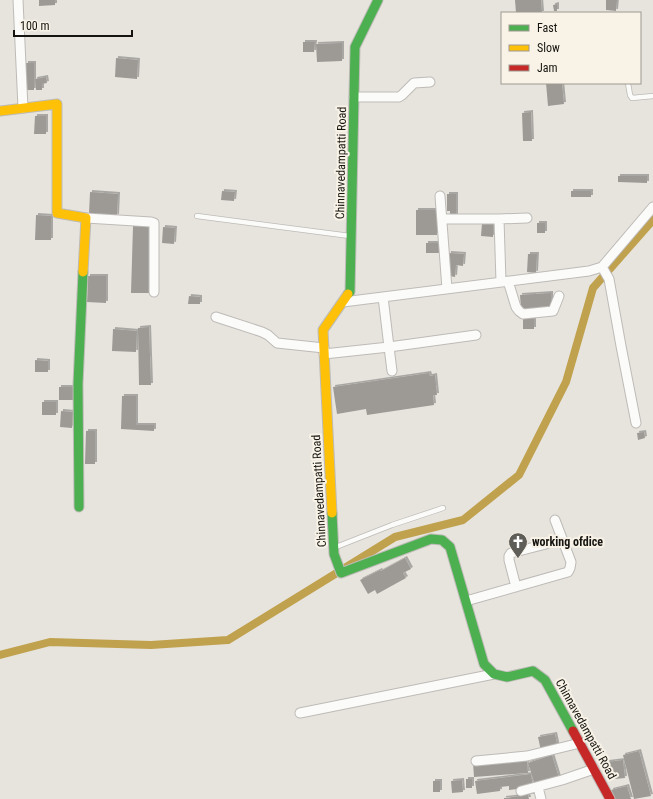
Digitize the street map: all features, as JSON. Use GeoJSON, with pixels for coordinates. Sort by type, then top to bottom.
{"type":"FeatureCollection","features":[{"type":"Feature","properties":{"kind":"street"},"geometry":{"type":"LineString","coordinates":[[18,0],[23,108]]}},
{"type":"Feature","properties":{"kind":"street","name":"Chinnavedampatti Road"},"geometry":{"type":"LineString","coordinates":[[378,0],[355,46],[350,292],[323,330],[334,551],[341,573],[431,539],[442,540],[450,547],[484,664],[494,674],[507,676],[533,671],[545,680],[610,799]]}},
{"type":"Feature","properties":{"kind":"street"},"geometry":{"type":"LineString","coordinates":[[354,97],[399,97],[414,83],[430,82]]}},
{"type":"Feature","properties":{"kind":"street"},"geometry":{"type":"LineString","coordinates":[[0,111],[56,104],[57,213],[86,218],[154,223],[154,292]]}},
{"type":"Feature","properties":{"kind":"street"},"geometry":{"type":"LineString","coordinates":[[440,196],[447,289]]}},
{"type":"Feature","properties":{"kind":"street"},"geometry":{"type":"LineString","coordinates":[[343,302],[589,270],[602,267],[653,207]]}},
{"type":"Feature","properties":{"kind":"street"},"geometry":{"type":"LineString","coordinates":[[80,507],[78,384],[86,218]]}},
{"type":"Feature","properties":{"kind":"street"},"geometry":{"type":"LineString","coordinates":[[442,218],[527,218]]}},
{"type":"Feature","properties":{"kind":"street"},"geometry":{"type":"LineString","coordinates":[[499,218],[504,281],[519,311],[524,314],[553,311],[559,296]]}},
{"type":"Feature","properties":{"kind":"street"},"geometry":{"type":"LineString","coordinates":[[602,267],[609,279],[636,423]]}},
{"type":"Feature","properties":{"kind":"street"},"geometry":{"type":"LineString","coordinates":[[383,297],[392,371]]}},
{"type":"Feature","properties":{"kind":"street"},"geometry":{"type":"LineString","coordinates":[[216,317],[262,332],[268,335],[276,343],[324,351],[389,347],[476,335]]}},
{"type":"Feature","properties":{"kind":"street"},"geometry":{"type":"LineString","coordinates":[[466,601],[568,572],[571,562],[555,520]]}},
{"type":"Feature","properties":{"kind":"street"},"geometry":{"type":"LineString","coordinates":[[516,587],[509,560],[511,553],[546,544]]}},
{"type":"Feature","properties":{"kind":"street"},"geometry":{"type":"LineString","coordinates":[[300,714],[494,674]]}},
{"type":"Feature","properties":{"kind":"street"},"geometry":{"type":"LineString","coordinates":[[476,761],[527,756],[580,743]]}},
{"type":"Feature","properties":{"kind":"street"},"geometry":{"type":"LineString","coordinates":[[521,791],[594,769]]}},
{"type":"Feature","properties":{"kind":"street"},"geometry":{"type":"LineString","coordinates":[[538,787],[541,799]]}},
{"type":"Feature","properties":{"kind":"lane"},"geometry":{"type":"LineString","coordinates":[[628,84],[632,98],[653,96]]}},
{"type":"Feature","properties":{"kind":"lane"},"geometry":{"type":"LineString","coordinates":[[197,216],[351,237]]}},
{"type":"Feature","properties":{"kind":"lane"},"geometry":{"type":"LineString","coordinates":[[334,551],[392,525],[443,508]]}},
{"type":"Feature","properties":{"kind":"building"},"geometry":{"type":"Polygon","coordinates":[[[39,0],[55,0],[55,5],[39,6],[39,0]]]}},
{"type":"Feature","properties":{"kind":"building"},"geometry":{"type":"Polygon","coordinates":[[[515,0],[541,0],[542,12],[516,12],[515,0]]]}},
{"type":"Feature","properties":{"kind":"building"},"geometry":{"type":"Polygon","coordinates":[[[606,0],[617,0],[616,11],[606,10],[606,0]]]}},
{"type":"Feature","properties":{"kind":"building"},"geometry":{"type":"Polygon","coordinates":[[[557,4],[557,11],[554,11],[553,5],[557,4]]]}},
{"type":"Feature","properties":{"kind":"building"},"geometry":{"type":"Polygon","coordinates":[[[303,42],[315,42],[314,52],[303,52],[303,42]]]}},
{"type":"Feature","properties":{"kind":"building"},"geometry":{"type":"Polygon","coordinates":[[[342,43],[342,61],[317,62],[316,44],[342,43]]]}},
{"type":"Feature","properties":{"kind":"building"},"geometry":{"type":"Polygon","coordinates":[[[116,58],[138,60],[137,79],[115,77],[116,58]]]}},
{"type":"Feature","properties":{"kind":"building"},"geometry":{"type":"Polygon","coordinates":[[[26,63],[34,63],[34,90],[25,90],[26,63]]]}},
{"type":"Feature","properties":{"kind":"building"},"geometry":{"type":"Polygon","coordinates":[[[46,77],[47,83],[42,84],[42,90],[36,90],[35,79],[46,77]]]}},
{"type":"Feature","properties":{"kind":"building"},"geometry":{"type":"Polygon","coordinates":[[[546,84],[562,84],[564,104],[548,106],[546,84]]]}},
{"type":"Feature","properties":{"kind":"building"},"geometry":{"type":"Polygon","coordinates":[[[531,112],[532,141],[523,141],[522,113],[531,112]]]}},
{"type":"Feature","properties":{"kind":"building"},"geometry":{"type":"Polygon","coordinates":[[[35,116],[46,116],[46,134],[34,134],[35,116]]]}},
{"type":"Feature","properties":{"kind":"building"},"geometry":{"type":"Polygon","coordinates":[[[618,176],[647,176],[647,183],[618,182],[618,176]]]}},
{"type":"Feature","properties":{"kind":"building"},"geometry":{"type":"Polygon","coordinates":[[[222,191],[235,192],[234,201],[221,200],[222,191]]]}},
{"type":"Feature","properties":{"kind":"building"},"geometry":{"type":"Polygon","coordinates":[[[571,191],[591,191],[591,197],[571,197],[571,191]]]}},
{"type":"Feature","properties":{"kind":"building"},"geometry":{"type":"Polygon","coordinates":[[[90,192],[118,194],[117,216],[89,214],[90,192]]]}},
{"type":"Feature","properties":{"kind":"building"},"geometry":{"type":"Polygon","coordinates":[[[447,194],[456,194],[456,216],[450,216],[450,211],[447,211],[447,194]]]}},
{"type":"Feature","properties":{"kind":"building"},"geometry":{"type":"Polygon","coordinates":[[[416,210],[437,210],[437,235],[416,235],[416,210]]]}},
{"type":"Feature","properties":{"kind":"building"},"geometry":{"type":"Polygon","coordinates":[[[36,215],[51,216],[51,240],[35,240],[36,215]]]}},
{"type":"Feature","properties":{"kind":"building"},"geometry":{"type":"Polygon","coordinates":[[[482,223],[493,224],[493,237],[481,236],[482,223]]]}},
{"type":"Feature","properties":{"kind":"building"},"geometry":{"type":"Polygon","coordinates":[[[537,223],[545,223],[545,233],[537,233],[537,223]]]}},
{"type":"Feature","properties":{"kind":"building"},"geometry":{"type":"Polygon","coordinates":[[[133,226],[151,226],[149,293],[131,293],[133,226]]]}},
{"type":"Feature","properties":{"kind":"building"},"geometry":{"type":"Polygon","coordinates":[[[163,227],[175,228],[174,244],[162,243],[163,227]]]}},
{"type":"Feature","properties":{"kind":"building"},"geometry":{"type":"Polygon","coordinates":[[[426,243],[439,243],[439,253],[426,253],[426,243]]]}},
{"type":"Feature","properties":{"kind":"building"},"geometry":{"type":"Polygon","coordinates":[[[449,253],[464,254],[463,266],[456,265],[455,277],[450,276],[451,269],[448,269],[449,253]]]}},
{"type":"Feature","properties":{"kind":"building"},"geometry":{"type":"Polygon","coordinates":[[[528,254],[537,254],[536,273],[527,272],[528,254]]]}},
{"type":"Feature","properties":{"kind":"building"},"geometry":{"type":"Polygon","coordinates":[[[88,276],[106,276],[106,303],[87,302],[88,276]]]}},
{"type":"Feature","properties":{"kind":"building"},"geometry":{"type":"Polygon","coordinates":[[[551,293],[551,307],[521,309],[520,295],[551,293]]]}},
{"type":"Feature","properties":{"kind":"building"},"geometry":{"type":"Polygon","coordinates":[[[189,296],[200,297],[200,304],[188,304],[189,296]]]}},
{"type":"Feature","properties":{"kind":"building"},"geometry":{"type":"Polygon","coordinates":[[[523,317],[534,317],[534,329],[523,329],[523,317]]]}},
{"type":"Feature","properties":{"kind":"building"},"geometry":{"type":"Polygon","coordinates":[[[149,327],[151,385],[139,385],[138,328],[149,327]]]}},
{"type":"Feature","properties":{"kind":"building"},"geometry":{"type":"Polygon","coordinates":[[[113,329],[137,331],[136,352],[112,351],[113,329]]]}},
{"type":"Feature","properties":{"kind":"building"},"geometry":{"type":"Polygon","coordinates":[[[35,360],[48,361],[48,372],[35,372],[35,360]]]}},
{"type":"Feature","properties":{"kind":"building"},"geometry":{"type":"Polygon","coordinates":[[[429,373],[430,376],[435,375],[437,395],[433,395],[434,405],[367,415],[366,409],[337,414],[333,387],[429,373]]]}},
{"type":"Feature","properties":{"kind":"building"},"geometry":{"type":"Polygon","coordinates":[[[59,387],[77,387],[77,400],[59,400],[59,387]]]}},
{"type":"Feature","properties":{"kind":"building"},"geometry":{"type":"Polygon","coordinates":[[[122,396],[136,396],[136,425],[154,425],[154,431],[121,429],[122,396]]]}},
{"type":"Feature","properties":{"kind":"building"},"geometry":{"type":"Polygon","coordinates":[[[42,402],[56,402],[56,415],[42,415],[42,402]]]}},
{"type":"Feature","properties":{"kind":"building"},"geometry":{"type":"Polygon","coordinates":[[[61,411],[73,412],[72,428],[60,427],[61,411]]]}},
{"type":"Feature","properties":{"kind":"building"},"geometry":{"type":"Polygon","coordinates":[[[86,431],[95,431],[95,464],[85,464],[86,431]]]}},
{"type":"Feature","properties":{"kind":"building"},"geometry":{"type":"Polygon","coordinates":[[[644,432],[645,438],[638,440],[637,433],[644,432]]]}},
{"type":"Feature","properties":{"kind":"building"},"geometry":{"type":"Polygon","coordinates":[[[405,558],[411,569],[403,573],[406,578],[377,594],[375,590],[368,594],[360,580],[405,558]]]}},
{"type":"Feature","properties":{"kind":"building"},"geometry":{"type":"Polygon","coordinates":[[[555,734],[558,748],[541,751],[538,737],[555,734]]]}},
{"type":"Feature","properties":{"kind":"building"},"geometry":{"type":"Polygon","coordinates":[[[639,751],[651,796],[634,799],[623,755],[639,751]]]}},
{"type":"Feature","properties":{"kind":"building"},"geometry":{"type":"Polygon","coordinates":[[[552,755],[559,778],[535,785],[528,763],[552,755]]]}},
{"type":"Feature","properties":{"kind":"building"},"geometry":{"type":"Polygon","coordinates":[[[527,759],[528,773],[474,777],[473,763],[527,759]]]}},
{"type":"Feature","properties":{"kind":"building"},"geometry":{"type":"Polygon","coordinates":[[[623,760],[625,778],[615,779],[614,776],[608,776],[607,762],[623,760]]]}},
{"type":"Feature","properties":{"kind":"building"},"geometry":{"type":"Polygon","coordinates":[[[531,774],[533,787],[509,790],[509,786],[500,787],[500,791],[477,794],[475,781],[531,774]]]}},
{"type":"Feature","properties":{"kind":"building"},"geometry":{"type":"Polygon","coordinates":[[[466,779],[472,779],[472,788],[466,788],[466,779]]]}},
{"type":"Feature","properties":{"kind":"building"},"geometry":{"type":"Polygon","coordinates":[[[462,780],[463,792],[452,793],[451,781],[462,780]]]}},
{"type":"Feature","properties":{"kind":"building"},"geometry":{"type":"Polygon","coordinates":[[[433,781],[440,781],[440,792],[433,792],[433,781]]]}},
{"type":"Feature","properties":{"kind":"building"},"geometry":{"type":"Polygon","coordinates":[[[627,786],[631,799],[614,799],[611,790],[627,786]]]}},
{"type":"Feature","properties":{"kind":"building"},"geometry":{"type":"Polygon","coordinates":[[[528,795],[529,799],[504,799],[504,798],[528,795]]]}},
{"type":"Feature","properties":{"kind":"waterway"},"geometry":{"type":"LineString","coordinates":[[0,655],[50,642],[151,645],[228,640],[395,537],[463,520],[519,475],[566,382],[593,288],[653,220]]}},
{"type":"Feature","properties":{"kind":"traffic: fast"},"geometry":{"type":"LineString","coordinates":[[348,294],[350,292],[355,47],[378,0]]}},
{"type":"Feature","properties":{"kind":"traffic: fast"},"geometry":{"type":"LineString","coordinates":[[79,507],[78,384],[83,272]]}},
{"type":"Feature","properties":{"kind":"traffic: fast"},"geometry":{"type":"LineString","coordinates":[[332,513],[334,554],[341,573],[431,539],[442,540],[450,547],[484,664],[494,674],[507,677],[533,671],[545,680],[573,731]]}},
{"type":"Feature","properties":{"kind":"traffic: slow"},"geometry":{"type":"LineString","coordinates":[[0,111],[57,104],[57,213],[86,218],[83,272]]}},
{"type":"Feature","properties":{"kind":"traffic: slow"},"geometry":{"type":"LineString","coordinates":[[332,513],[323,330],[348,294]]}},
{"type":"Feature","properties":{"kind":"traffic: jam"},"geometry":{"type":"LineString","coordinates":[[573,731],[610,799]]}},
{"type":"Feature","properties":{"kind":"place","name":"working ofdice"},"geometry":{"type":"Point","coordinates":[518,559]}}]}
